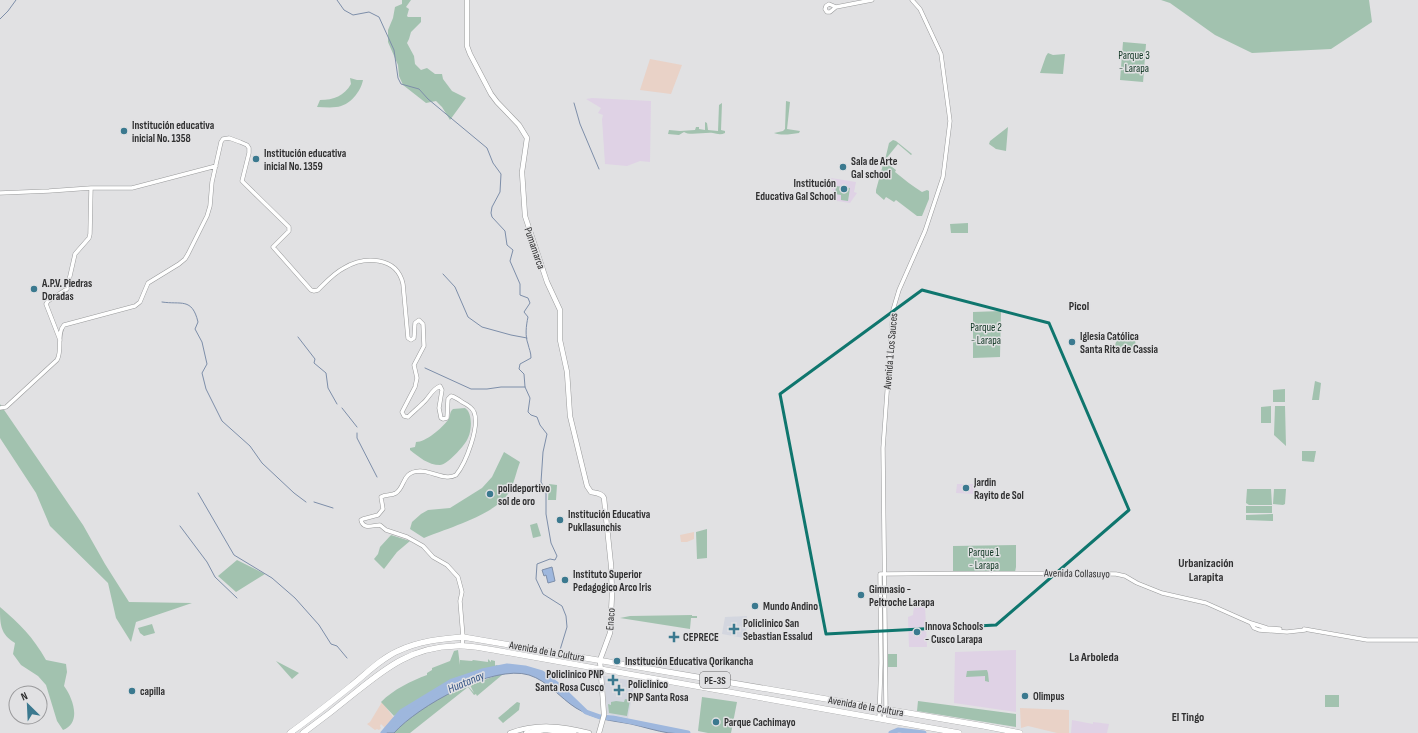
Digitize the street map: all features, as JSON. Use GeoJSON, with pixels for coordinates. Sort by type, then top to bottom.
{"type":"FeatureCollection","features":[{"type":"Feature","properties":{"kind":"highway","name":"Avenida de la Cultura"},"geometry":{"type":"LineString","coordinates":[[290,733],[390,656],[410,646],[440,638],[463,637],[1020,733]]}},
{"type":"Feature","properties":{"kind":"highway","name":"Avenida de la Cultura"},"geometry":{"type":"LineString","coordinates":[[302,733],[397,662],[416,653],[442,647],[462,646],[494,650],[959,733]]}},
{"type":"Feature","properties":{"kind":"highway"},"geometry":{"type":"LineString","coordinates":[[376,666],[382,672]]}},
{"type":"Feature","properties":{"kind":"highway"},"geometry":{"type":"LineString","coordinates":[[308,720],[312,726]]}},
{"type":"Feature","properties":{"kind":"main road","name":"Pumamarca"},"geometry":{"type":"LineString","coordinates":[[467,0],[467,41],[469,51],[491,94],[519,125],[527,138],[522,172],[526,220],[547,282],[560,310],[560,340],[567,372],[570,416],[587,486],[591,492],[603,496],[604,498]]}},
{"type":"Feature","properties":{"kind":"main road","name":"Enaco"},"geometry":{"type":"LineString","coordinates":[[599,733],[604,715],[600,660],[610,633],[612,594],[611,567],[604,498]]}},
{"type":"Feature","properties":{"kind":"main road"},"geometry":{"type":"LineString","coordinates":[[510,733],[528,728],[554,726],[589,733]]}},
{"type":"Feature","properties":{"kind":"main road"},"geometry":{"type":"LineString","coordinates":[[526,733],[545,730],[574,733]]}},
{"type":"Feature","properties":{"kind":"street"},"geometry":{"type":"LineString","coordinates":[[836,7],[872,0]]}},
{"type":"Feature","properties":{"kind":"street","name":"Avenida 1 Los Sauces"},"geometry":{"type":"LineString","coordinates":[[882,719],[880,708],[883,448],[893,310],[899,290],[925,231],[943,177],[950,121],[941,54],[920,9],[912,0]]}},
{"type":"Feature","properties":{"kind":"street"},"geometry":{"type":"LineString","coordinates":[[0,408],[6,407],[57,360],[60,350],[62,327],[137,305],[140,302],[148,283],[175,268],[185,259],[207,216],[211,201],[212,182],[221,142],[223,139],[229,138],[247,145],[249,154],[242,181],[289,227],[289,231],[274,244],[273,247],[312,290],[318,290],[342,269],[357,262],[384,261],[390,264],[398,272],[403,284],[408,338],[411,340],[414,338],[415,323],[419,320],[423,324],[424,335],[423,350],[414,365],[417,382],[402,412],[404,416],[408,417],[436,388],[440,386],[442,390],[439,408],[441,418],[447,418],[448,399],[451,396],[470,407],[474,413],[471,444],[456,475],[449,477],[423,471],[412,473],[404,480],[396,492],[381,497],[383,506],[382,512],[378,515],[361,520],[362,524],[365,526],[380,525],[386,530],[407,537],[423,546],[433,557],[447,565],[460,581],[462,592],[460,599],[463,637],[462,646]]}},
{"type":"Feature","properties":{"kind":"street"},"geometry":{"type":"LineString","coordinates":[[0,193],[91,188],[132,188],[216,166]]}},
{"type":"Feature","properties":{"kind":"street"},"geometry":{"type":"LineString","coordinates":[[60,341],[46,304],[48,301],[68,290],[75,254],[89,238],[92,208],[91,188]]}},
{"type":"Feature","properties":{"kind":"street","name":"Avenida Collasuyo"},"geometry":{"type":"LineString","coordinates":[[882,574],[951,572],[1116,574],[1125,576],[1138,583],[1162,592],[1206,603],[1262,627],[1284,630]]}},
{"type":"Feature","properties":{"kind":"street","name":"Avenida 1 Los Sauces"},"geometry":{"type":"LineString","coordinates":[[882,574],[886,709],[882,719]]}},
{"type":"Feature","properties":{"kind":"street","name":"Avenida Collasuyo"},"geometry":{"type":"LineString","coordinates":[[1251,623],[1254,628],[1259,630],[1305,630],[1367,640],[1418,640]]}},
{"type":"Feature","properties":{"kind":"highlighted area"},"geometry":{"type":"Polygon","coordinates":[[[922,290],[1049,323],[1129,510],[996,625],[826,634],[780,394],[922,290]]]}},
{"type":"Feature","properties":{"kind":"shaded area"},"geometry":{"type":"Polygon","coordinates":[[[650,59],[682,65],[671,94],[640,90],[650,59]]]}},
{"type":"Feature","properties":{"kind":"shaded area"},"geometry":{"type":"Polygon","coordinates":[[[586,99],[651,101],[650,162],[640,161],[627,166],[605,164],[603,115],[598,113],[601,108],[586,99]]]}},
{"type":"Feature","properties":{"kind":"shaded area","name":"Institución Educativa Gal School"},"geometry":{"type":"Polygon","coordinates":[[[831,178],[856,182],[854,192],[857,193],[850,203],[837,201],[830,183],[831,178]]]}},
{"type":"Feature","properties":{"kind":"shaded area","name":"Jardin Rayito de Sol"},"geometry":{"type":"Polygon","coordinates":[[[957,484],[976,484],[976,494],[956,493],[957,484]]]}},
{"type":"Feature","properties":{"kind":"shaded area"},"geometry":{"type":"Polygon","coordinates":[[[694,532],[694,539],[687,542],[681,542],[680,535],[694,532]]]}},
{"type":"Feature","properties":{"kind":"shaded area","name":"Innova Schools - Cusco Larapa"},"geometry":{"type":"Polygon","coordinates":[[[925,605],[927,647],[909,647],[908,617],[913,615],[914,606],[925,605]]]}},
{"type":"Feature","properties":{"kind":"shaded area","name":"Policlinico San Sebastian Essalud"},"geometry":{"type":"Polygon","coordinates":[[[747,616],[746,636],[744,638],[722,634],[725,617],[747,616]]]}},
{"type":"Feature","properties":{"kind":"shaded area"},"geometry":{"type":"Polygon","coordinates":[[[1016,650],[1016,712],[954,703],[955,652],[1016,650]]]}},
{"type":"Feature","properties":{"kind":"shaded area","name":"Policlinico PNP Santa Rosa"},"geometry":{"type":"Polygon","coordinates":[[[604,676],[635,681],[628,718],[607,714],[604,676]]]}},
{"type":"Feature","properties":{"kind":"shaded area"},"geometry":{"type":"Polygon","coordinates":[[[382,702],[394,718],[385,728],[381,724],[381,728],[379,730],[375,730],[367,724],[370,722],[382,702]]]}},
{"type":"Feature","properties":{"kind":"shaded area"},"geometry":{"type":"Polygon","coordinates":[[[1020,708],[1069,710],[1069,733],[1057,733],[1028,726],[1021,728],[1020,708]]]}},
{"type":"Feature","properties":{"kind":"shaded area"},"geometry":{"type":"Polygon","coordinates":[[[1072,720],[1093,724],[1093,722],[1109,724],[1107,733],[1071,733],[1072,720]]]}},
{"type":"Feature","properties":{"kind":"green space"},"geometry":{"type":"Polygon","coordinates":[[[402,0],[411,0],[406,7],[409,9],[408,17],[421,17],[421,22],[411,32],[407,43],[414,56],[415,64],[421,70],[427,68],[435,74],[442,74],[443,79],[452,91],[466,98],[450,120],[442,107],[436,101],[426,103],[403,85],[399,76],[398,65],[388,42],[388,30],[393,18],[395,7],[402,4],[402,0]]]}},
{"type":"Feature","properties":{"kind":"green space"},"geometry":{"type":"Polygon","coordinates":[[[1161,0],[1369,0],[1372,22],[1331,49],[1252,53],[1215,35],[1170,3],[1161,0]]]}},
{"type":"Feature","properties":{"kind":"green space","name":"Parque 3 - Larapa"},"geometry":{"type":"Polygon","coordinates":[[[1123,42],[1146,44],[1143,83],[1120,80],[1123,42]]]}},
{"type":"Feature","properties":{"kind":"green space"},"geometry":{"type":"Polygon","coordinates":[[[1048,53],[1053,55],[1065,54],[1063,74],[1040,73],[1048,53]]]}},
{"type":"Feature","properties":{"kind":"green space"},"geometry":{"type":"Polygon","coordinates":[[[350,78],[363,80],[360,89],[350,101],[336,107],[317,107],[320,100],[334,98],[345,92],[351,84],[350,78]]]}},
{"type":"Feature","properties":{"kind":"green space"},"geometry":{"type":"Polygon","coordinates":[[[786,101],[790,102],[787,129],[800,131],[799,133],[783,135],[774,133],[785,129],[786,101]]]}},
{"type":"Feature","properties":{"kind":"green space"},"geometry":{"type":"Polygon","coordinates":[[[722,103],[721,130],[725,131],[725,133],[693,134],[684,132],[679,135],[668,134],[669,130],[695,130],[696,127],[705,130],[705,122],[707,123],[708,130],[718,131],[719,105],[722,103]]]}},
{"type":"Feature","properties":{"kind":"green space"},"geometry":{"type":"Polygon","coordinates":[[[1008,127],[1006,151],[996,149],[989,144],[990,141],[1008,127]]]}},
{"type":"Feature","properties":{"kind":"green space"},"geometry":{"type":"Polygon","coordinates":[[[893,140],[912,154],[911,155],[898,144],[885,160],[889,143],[893,140]]]}},
{"type":"Feature","properties":{"kind":"green space"},"geometry":{"type":"Polygon","coordinates":[[[884,161],[896,170],[895,172],[918,190],[922,192],[927,190],[929,191],[929,199],[922,216],[917,216],[896,200],[894,202],[886,197],[884,200],[876,193],[884,161]]]}},
{"type":"Feature","properties":{"kind":"green space"},"geometry":{"type":"Polygon","coordinates":[[[836,186],[850,188],[848,201],[841,200],[841,195],[835,194],[836,186]]]}},
{"type":"Feature","properties":{"kind":"green space"},"geometry":{"type":"Polygon","coordinates":[[[968,223],[968,233],[951,233],[950,224],[968,223]]]}},
{"type":"Feature","properties":{"kind":"green space","name":"Parque 2 - Larapa"},"geometry":{"type":"Polygon","coordinates":[[[1001,311],[1000,357],[973,358],[973,312],[1001,311]]]}},
{"type":"Feature","properties":{"kind":"green space"},"geometry":{"type":"Polygon","coordinates":[[[1135,337],[1136,353],[1113,352],[1119,338],[1135,337]]]}},
{"type":"Feature","properties":{"kind":"green space"},"geometry":{"type":"Polygon","coordinates":[[[1315,381],[1321,383],[1319,400],[1312,400],[1315,381]]]}},
{"type":"Feature","properties":{"kind":"green space"},"geometry":{"type":"Polygon","coordinates":[[[1285,389],[1285,402],[1273,402],[1273,390],[1285,389]]]}},
{"type":"Feature","properties":{"kind":"green space"},"geometry":{"type":"Polygon","coordinates":[[[0,404],[83,525],[129,602],[192,603],[136,622],[131,642],[116,618],[108,583],[50,526],[36,493],[0,438],[0,404]]]}},
{"type":"Feature","properties":{"kind":"green space"},"geometry":{"type":"Polygon","coordinates":[[[1271,406],[1271,423],[1261,423],[1261,407],[1271,406]]]}},
{"type":"Feature","properties":{"kind":"green space"},"geometry":{"type":"Polygon","coordinates":[[[1275,406],[1285,406],[1286,446],[1274,435],[1275,406]]]}},
{"type":"Feature","properties":{"kind":"green space"},"geometry":{"type":"Polygon","coordinates":[[[465,408],[468,410],[471,423],[469,437],[451,459],[443,464],[436,465],[424,460],[410,450],[410,448],[415,447],[416,442],[424,440],[442,427],[448,420],[453,409],[465,408]]]}},
{"type":"Feature","properties":{"kind":"green space"},"geometry":{"type":"Polygon","coordinates":[[[1302,451],[1316,451],[1314,462],[1302,461],[1302,451]]]}},
{"type":"Feature","properties":{"kind":"green space","name":"polideportivo sol de oro"},"geometry":{"type":"Polygon","coordinates":[[[504,452],[520,462],[510,490],[501,502],[482,515],[424,538],[410,529],[412,522],[428,510],[450,508],[482,488],[492,477],[504,452]]]}},
{"type":"Feature","properties":{"kind":"green space"},"geometry":{"type":"Polygon","coordinates":[[[549,484],[557,485],[556,500],[548,500],[549,484]]]}},
{"type":"Feature","properties":{"kind":"green space"},"geometry":{"type":"Polygon","coordinates":[[[1247,489],[1271,489],[1272,505],[1249,505],[1246,503],[1247,489]]]}},
{"type":"Feature","properties":{"kind":"green space"},"geometry":{"type":"Polygon","coordinates":[[[1274,489],[1286,489],[1285,504],[1273,504],[1274,489]]]}},
{"type":"Feature","properties":{"kind":"green space"},"geometry":{"type":"Polygon","coordinates":[[[1246,506],[1272,506],[1272,513],[1246,513],[1246,506]]]}},
{"type":"Feature","properties":{"kind":"green space"},"geometry":{"type":"Polygon","coordinates":[[[1273,514],[1273,521],[1246,520],[1246,515],[1273,514]]]}},
{"type":"Feature","properties":{"kind":"green space"},"geometry":{"type":"Polygon","coordinates":[[[537,523],[541,536],[533,538],[530,525],[537,523]]]}},
{"type":"Feature","properties":{"kind":"green space"},"geometry":{"type":"Polygon","coordinates":[[[707,529],[707,558],[697,559],[696,532],[707,529]]]}},
{"type":"Feature","properties":{"kind":"green space"},"geometry":{"type":"Polygon","coordinates":[[[391,535],[410,541],[397,552],[384,569],[374,559],[378,554],[380,547],[391,535]]]}},
{"type":"Feature","properties":{"kind":"green space","name":"Parque 1 - Larapa"},"geometry":{"type":"Polygon","coordinates":[[[1016,545],[1015,572],[953,571],[953,546],[1016,545]]]}},
{"type":"Feature","properties":{"kind":"green space"},"geometry":{"type":"Polygon","coordinates":[[[237,560],[265,574],[236,592],[218,576],[237,560]]]}},
{"type":"Feature","properties":{"kind":"green space"},"geometry":{"type":"Polygon","coordinates":[[[0,607],[26,631],[46,660],[66,664],[67,672],[64,686],[73,703],[74,710],[74,716],[69,727],[63,730],[57,721],[48,692],[48,685],[46,685],[38,676],[21,665],[13,654],[15,643],[6,636],[0,619],[0,607]]]}},
{"type":"Feature","properties":{"kind":"green space"},"geometry":{"type":"Polygon","coordinates":[[[630,616],[697,616],[697,618],[691,618],[690,629],[620,618],[630,616]]]}},
{"type":"Feature","properties":{"kind":"green space"},"geometry":{"type":"Polygon","coordinates":[[[152,624],[155,633],[144,636],[140,633],[138,628],[152,624]]]}},
{"type":"Feature","properties":{"kind":"green space"},"geometry":{"type":"Polygon","coordinates":[[[458,650],[460,665],[460,660],[488,662],[488,659],[491,662],[491,660],[495,661],[495,666],[504,667],[482,671],[452,681],[394,716],[381,702],[391,693],[427,675],[432,668],[450,661],[454,651],[458,650]]]}},
{"type":"Feature","properties":{"kind":"green space"},"geometry":{"type":"Polygon","coordinates":[[[888,654],[897,654],[897,667],[888,667],[888,654]]]}},
{"type":"Feature","properties":{"kind":"green space"},"geometry":{"type":"Polygon","coordinates":[[[276,661],[299,673],[292,679],[276,661]]]}},
{"type":"Feature","properties":{"kind":"green space"},"geometry":{"type":"Polygon","coordinates":[[[987,670],[989,682],[985,681],[985,676],[966,677],[967,671],[987,670]]]}},
{"type":"Feature","properties":{"kind":"green space"},"geometry":{"type":"Polygon","coordinates":[[[502,675],[477,696],[476,694],[474,695],[468,687],[410,733],[394,733],[419,711],[438,699],[468,686],[474,693],[470,685],[502,675]]]}},
{"type":"Feature","properties":{"kind":"green space"},"geometry":{"type":"Polygon","coordinates":[[[1325,695],[1339,695],[1339,707],[1325,707],[1325,695]]]}},
{"type":"Feature","properties":{"kind":"green space","name":"Parque Cachimayo"},"geometry":{"type":"Polygon","coordinates":[[[702,697],[737,702],[731,733],[708,733],[698,731],[702,697]]]}},
{"type":"Feature","properties":{"kind":"green space"},"geometry":{"type":"Polygon","coordinates":[[[625,699],[630,700],[627,716],[609,713],[608,704],[611,705],[611,702],[616,701],[624,702],[625,699]]]}},
{"type":"Feature","properties":{"kind":"green space"},"geometry":{"type":"Polygon","coordinates":[[[918,701],[1016,714],[1016,727],[917,711],[918,701]]]}},
{"type":"Feature","properties":{"kind":"green space"},"geometry":{"type":"Polygon","coordinates":[[[517,702],[520,703],[519,710],[503,723],[498,718],[517,702]]]}},
{"type":"Feature","properties":{"kind":"water"},"geometry":{"type":"Polygon","coordinates":[[[552,567],[555,581],[548,583],[546,575],[544,576],[542,570],[552,567]]]}},
{"type":"Feature","properties":{"kind":"water"},"geometry":{"type":"Polygon","coordinates":[[[507,666],[525,668],[542,673],[558,685],[586,712],[600,717],[613,718],[688,733],[669,733],[596,717],[576,708],[542,681],[529,675],[514,673],[477,681],[457,690],[420,711],[405,722],[394,733],[383,733],[401,712],[452,681],[482,671],[507,666]]]}},
{"type":"Feature","properties":{"kind":"waterway"},"geometry":{"type":"LineString","coordinates":[[0,19],[16,0]]}},
{"type":"Feature","properties":{"kind":"waterway"},"geometry":{"type":"LineString","coordinates":[[337,0],[344,10],[353,15],[369,12],[379,17],[394,50],[398,78],[401,84],[419,89],[428,99],[487,148],[493,163],[501,174],[500,192],[492,207],[491,213],[492,217],[505,231],[507,245],[513,250],[510,261],[520,284],[520,295],[528,298],[530,303],[524,312],[528,317],[526,334],[531,358],[520,364],[519,369],[524,374],[525,387],[530,398],[528,412],[537,417],[540,425],[547,434],[543,452],[541,482],[546,491],[546,514],[551,543],[557,556],[555,560],[550,559],[537,564],[536,579],[543,594],[562,606],[566,616],[567,627],[560,650]]}},
{"type":"Feature","properties":{"kind":"waterway"},"geometry":{"type":"LineString","coordinates":[[574,103],[580,124],[599,169]]}},
{"type":"Feature","properties":{"kind":"waterway"},"geometry":{"type":"LineString","coordinates":[[443,274],[455,287],[468,317],[482,327],[527,338]]}},
{"type":"Feature","properties":{"kind":"waterway"},"geometry":{"type":"LineString","coordinates":[[162,302],[185,304],[189,305],[193,309],[198,322],[195,329],[202,342],[207,364],[202,373],[206,389],[222,421],[250,446],[262,463],[294,493],[306,502]]}},
{"type":"Feature","properties":{"kind":"waterway"},"geometry":{"type":"LineString","coordinates":[[298,337],[315,359],[314,363],[326,373],[328,388],[337,404]]}},
{"type":"Feature","properties":{"kind":"waterway"},"geometry":{"type":"LineString","coordinates":[[425,368],[471,389],[525,387]]}},
{"type":"Feature","properties":{"kind":"waterway"},"geometry":{"type":"LineString","coordinates":[[342,408],[357,427]]}},
{"type":"Feature","properties":{"kind":"waterway"},"geometry":{"type":"LineString","coordinates":[[357,433],[357,438],[377,477]]}},
{"type":"Feature","properties":{"kind":"waterway"},"geometry":{"type":"LineString","coordinates":[[198,493],[234,555],[272,578],[295,598],[319,625],[331,644],[337,646],[347,658]]}},
{"type":"Feature","properties":{"kind":"waterway"},"geometry":{"type":"LineString","coordinates":[[314,502],[333,508]]}},
{"type":"Feature","properties":{"kind":"waterway"},"geometry":{"type":"LineString","coordinates":[[180,526],[207,562],[215,577],[237,598]]}},
{"type":"Feature","properties":{"kind":"waterway","name":"Huatanay"},"geometry":{"type":"LineString","coordinates":[[383,733],[401,712],[452,681],[482,671],[507,666],[525,668],[542,673],[558,685],[586,712],[600,717],[613,718],[688,733]]}},
{"type":"Feature","properties":{"kind":"waterway","name":"Huatanay"},"geometry":{"type":"LineString","coordinates":[[891,733],[898,730],[924,733]]}},
{"type":"Feature","properties":{"kind":"place","name":"Institución educativa inicial No. 1358"},"geometry":{"type":"Point","coordinates":[124,131]}},
{"type":"Feature","properties":{"kind":"place","name":"Institución educativa inicial No. 1359"},"geometry":{"type":"Point","coordinates":[256,159]}},
{"type":"Feature","properties":{"kind":"place","name":"Sala de Arte Gal school"},"geometry":{"type":"Point","coordinates":[843,167]}},
{"type":"Feature","properties":{"kind":"place","name":"Institución Educativa Gal School"},"geometry":{"type":"Point","coordinates":[844,189]}},
{"type":"Feature","properties":{"kind":"place","name":"A.P.V. Piedras Doradas"},"geometry":{"type":"Point","coordinates":[34,289]}},
{"type":"Feature","properties":{"kind":"place","name":"Iglesia Católica Santa Rita de Cassia"},"geometry":{"type":"Point","coordinates":[1072,342]}},
{"type":"Feature","properties":{"kind":"place","name":"Jardin Rayito de Sol"},"geometry":{"type":"Point","coordinates":[966,488]}},
{"type":"Feature","properties":{"kind":"place","name":"polideportivo sol de oro"},"geometry":{"type":"Point","coordinates":[490,494]}},
{"type":"Feature","properties":{"kind":"place","name":"Institución Educativa Pukllasunchis"},"geometry":{"type":"Point","coordinates":[560,520]}},
{"type":"Feature","properties":{"kind":"place","name":"Instituto Superior Pedagogico Arco Iris"},"geometry":{"type":"Point","coordinates":[565,580]}},
{"type":"Feature","properties":{"kind":"place","name":"Gimnasio - Peltroche Larapa"},"geometry":{"type":"Point","coordinates":[861,595]}},
{"type":"Feature","properties":{"kind":"place","name":"Mundo Andino"},"geometry":{"type":"Point","coordinates":[755,606]}},
{"type":"Feature","properties":{"kind":"place","name":"Policlinico San Sebastian Essalud"},"geometry":{"type":"Point","coordinates":[734,629]}},
{"type":"Feature","properties":{"kind":"place","name":"Innova Schools - Cusco Larapa"},"geometry":{"type":"Point","coordinates":[917,632]}},
{"type":"Feature","properties":{"kind":"place","name":"CEPRECE"},"geometry":{"type":"Point","coordinates":[674,637]}},
{"type":"Feature","properties":{"kind":"place","name":"Institución Educativa Qorikancha"},"geometry":{"type":"Point","coordinates":[617,661]}},
{"type":"Feature","properties":{"kind":"place","name":"Policlinico PNP Santa Rosa Cusco"},"geometry":{"type":"Point","coordinates":[613,680]}},
{"type":"Feature","properties":{"kind":"place","name":"Policlinico PNP Santa Rosa"},"geometry":{"type":"Point","coordinates":[619,690]}},
{"type":"Feature","properties":{"kind":"place","name":"capilla"},"geometry":{"type":"Point","coordinates":[132,691]}},
{"type":"Feature","properties":{"kind":"place","name":"Olimpus"},"geometry":{"type":"Point","coordinates":[1025,696]}},
{"type":"Feature","properties":{"kind":"place","name":"Parque Cachimayo"},"geometry":{"type":"Point","coordinates":[716,722]}},
{"type":"Feature","properties":{"kind":"district","name":"Picol"},"geometry":{"type":"Point","coordinates":[1079,306]}},
{"type":"Feature","properties":{"kind":"district","name":"Urbanización Larapita"},"geometry":{"type":"Point","coordinates":[1206,570]}},
{"type":"Feature","properties":{"kind":"district","name":"La Arboleda"},"geometry":{"type":"Point","coordinates":[1094,657]}},
{"type":"Feature","properties":{"kind":"district","name":"El Tingo"},"geometry":{"type":"Point","coordinates":[1188,717]}}]}
